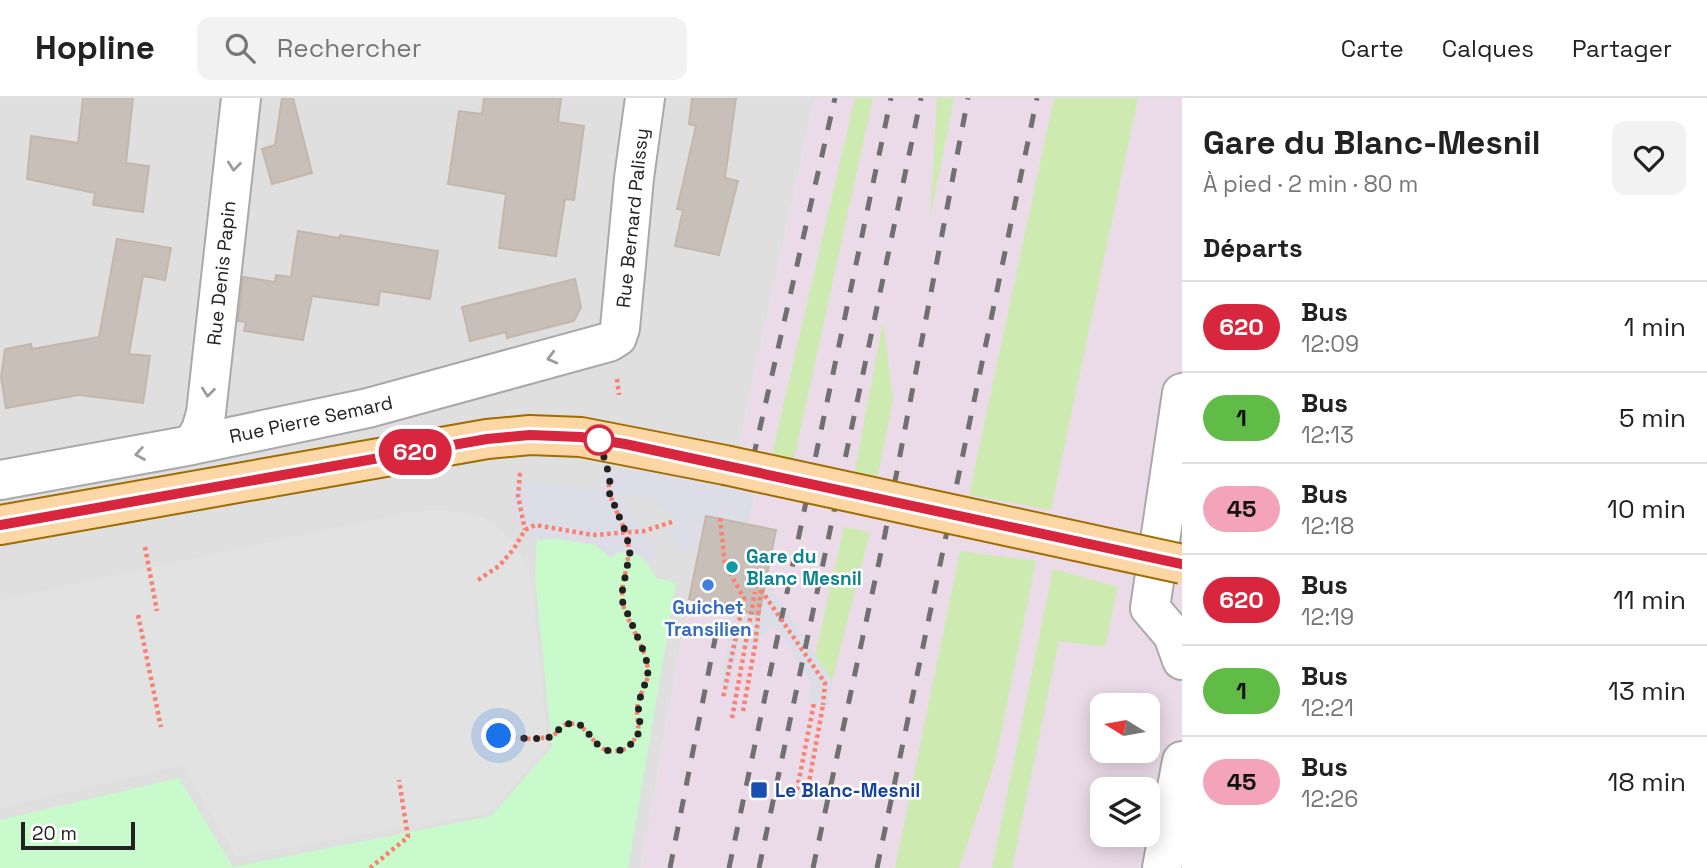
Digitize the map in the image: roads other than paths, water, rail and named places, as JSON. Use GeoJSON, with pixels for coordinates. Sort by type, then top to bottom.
{"type":"FeatureCollection","features":[{"type":"Feature","properties":{"kind":"main road"},"geometry":{"type":"LineString","coordinates":[[0,525],[498,438],[530,435],[581,437],[725,465],[1182,564]]}},
{"type":"Feature","properties":{"kind":"street","name":"Rue Denis Papin"},"geometry":{"type":"LineString","coordinates":[[192,444],[201,430],[206,414],[241,98]]}},
{"type":"Feature","properties":{"kind":"street","name":"Rue Bernard Palissy"},"geometry":{"type":"LineString","coordinates":[[617,337],[645,98]]}},
{"type":"Feature","properties":{"kind":"street","name":"Rue Pierre Semard"},"geometry":{"type":"LineString","coordinates":[[0,480],[368,408],[598,346],[617,337]]}},
{"type":"Feature","properties":{"kind":"street"},"geometry":{"type":"LineString","coordinates":[[1182,393],[1150,608],[1173,635],[1182,660]]}},
{"type":"Feature","properties":{"kind":"street"},"geometry":{"type":"LineString","coordinates":[[1162,868],[1182,761]]}},
{"type":"Feature","properties":{"kind":"railway"},"geometry":{"type":"LineString","coordinates":[[747,485],[835,98]]}},
{"type":"Feature","properties":{"kind":"railway"},"geometry":{"type":"LineString","coordinates":[[729,868],[891,98]]}},
{"type":"Feature","properties":{"kind":"railway"},"geometry":{"type":"LineString","coordinates":[[759,868],[921,98]]}},
{"type":"Feature","properties":{"kind":"railway"},"geometry":{"type":"LineString","coordinates":[[813,868],[885,534],[968,98]]}},
{"type":"Feature","properties":{"kind":"railway"},"geometry":{"type":"LineString","coordinates":[[877,868],[1037,98]]}},
{"type":"Feature","properties":{"kind":"railway"},"geometry":{"type":"LineString","coordinates":[[670,868],[718,624]]}},
{"type":"Feature","properties":{"kind":"place","name":"Gare du Blanc Mesnil"},"geometry":{"type":"Point","coordinates":[732,567]}},
{"type":"Feature","properties":{"kind":"place","name":"Guichet Transilien"},"geometry":{"type":"Point","coordinates":[708,585]}},
{"type":"Feature","properties":{"kind":"place","name":"Le Blanc-Mesnil"},"geometry":{"type":"Point","coordinates":[759,790]}}]}
